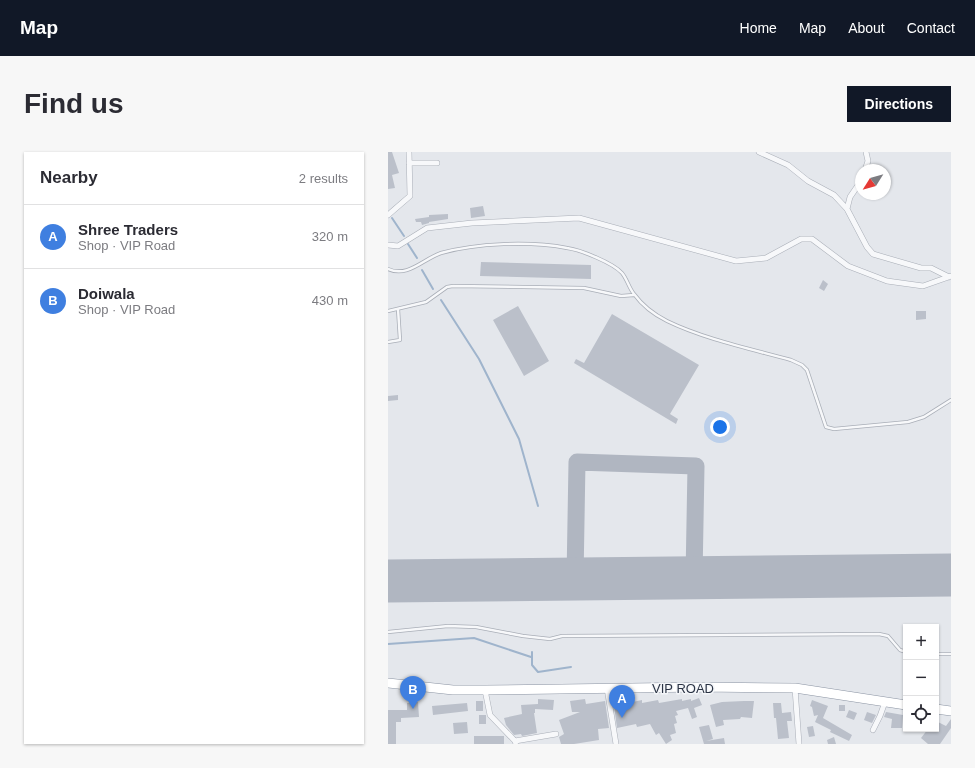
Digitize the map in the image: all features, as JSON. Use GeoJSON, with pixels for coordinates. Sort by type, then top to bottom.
{"type":"FeatureCollection","features":[{"type":"Feature","properties":{"kind":"highway","name":"VIP ROAD"},"geometry":{"type":"LineString","coordinates":[[388,683],[453,690],[701,687],[795,688],[903,705]]}},
{"type":"Feature","properties":{"kind":"highway"},"geometry":{"type":"LineString","coordinates":[[939,710],[951,712]]}},
{"type":"Feature","properties":{"kind":"street"},"geometry":{"type":"LineString","coordinates":[[388,216],[410,196],[409,152]]}},
{"type":"Feature","properties":{"kind":"street"},"geometry":{"type":"LineString","coordinates":[[759,152],[788,165],[808,181],[834,195],[847,209],[867,247],[873,254],[921,268],[931,268],[950,276]]}},
{"type":"Feature","properties":{"kind":"street"},"geometry":{"type":"LineString","coordinates":[[866,152],[868,161],[867,164]]}},
{"type":"Feature","properties":{"kind":"street"},"geometry":{"type":"LineString","coordinates":[[409,163],[437,162]]}},
{"type":"Feature","properties":{"kind":"street"},"geometry":{"type":"LineString","coordinates":[[847,209],[850,197],[855,190]]}},
{"type":"Feature","properties":{"kind":"street"},"geometry":{"type":"LineString","coordinates":[[388,245],[398,246],[427,228],[472,223],[579,218],[736,261],[766,258],[801,239],[812,239],[848,266],[887,281],[923,286],[950,276]]}},
{"type":"Feature","properties":{"kind":"street"},"geometry":{"type":"LineString","coordinates":[[607,688],[616,744]]}},
{"type":"Feature","properties":{"kind":"street"},"geometry":{"type":"LineString","coordinates":[[795,688],[799,744]]}},
{"type":"Feature","properties":{"kind":"street"},"geometry":{"type":"LineString","coordinates":[[485,690],[490,715],[516,743],[556,734]]}},
{"type":"Feature","properties":{"kind":"street"},"geometry":{"type":"LineString","coordinates":[[872,730],[880,716],[885,702]]}},
{"type":"Feature","properties":{"kind":"lane"},"geometry":{"type":"LineString","coordinates":[[388,270],[394,272],[408,270],[439,254],[459,249],[506,244],[549,245],[569,248],[608,263],[622,273],[634,295],[652,312],[667,321],[709,338],[791,360],[802,365],[807,370],[826,427],[834,429],[908,422],[924,417],[951,400]]}},
{"type":"Feature","properties":{"kind":"lane"},"geometry":{"type":"LineString","coordinates":[[388,310],[426,302],[447,287],[453,286],[584,288],[622,296],[634,295]]}},
{"type":"Feature","properties":{"kind":"lane"},"geometry":{"type":"LineString","coordinates":[[388,342],[400,340],[398,309]]}},
{"type":"Feature","properties":{"kind":"lane"},"geometry":{"type":"LineString","coordinates":[[388,632],[448,626],[476,627],[523,636],[550,639],[562,636],[879,634],[888,636],[900,650],[903,651]]}},
{"type":"Feature","properties":{"kind":"lane"},"geometry":{"type":"LineString","coordinates":[[939,654],[951,654]]}},
{"type":"Feature","properties":{"kind":"building"},"geometry":{"type":"Polygon","coordinates":[[[388,152],[392,152],[399,173],[392,175],[395,188],[388,189],[388,152]]]}},
{"type":"Feature","properties":{"kind":"building"},"geometry":{"type":"Polygon","coordinates":[[[483,206],[485,216],[471,218],[470,208],[483,206]]]}},
{"type":"Feature","properties":{"kind":"building"},"geometry":{"type":"Polygon","coordinates":[[[448,214],[448,219],[429,222],[422,225],[421,222],[416,222],[415,219],[429,217],[429,215],[448,214]]]}},
{"type":"Feature","properties":{"kind":"building"},"geometry":{"type":"Polygon","coordinates":[[[481,262],[591,265],[591,279],[480,276],[481,262]]]}},
{"type":"Feature","properties":{"kind":"building"},"geometry":{"type":"Polygon","coordinates":[[[823,280],[828,284],[824,291],[819,288],[823,280]]]}},
{"type":"Feature","properties":{"kind":"building"},"geometry":{"type":"Polygon","coordinates":[[[518,306],[549,361],[524,376],[493,320],[518,306]]]}},
{"type":"Feature","properties":{"kind":"building"},"geometry":{"type":"Polygon","coordinates":[[[916,311],[926,311],[926,319],[916,320],[916,311]]]}},
{"type":"Feature","properties":{"kind":"building"},"geometry":{"type":"Polygon","coordinates":[[[612,314],[699,365],[670,414],[678,419],[676,424],[574,363],[576,359],[584,363],[612,314]]]}},
{"type":"Feature","properties":{"kind":"building"},"geometry":{"type":"Polygon","coordinates":[[[398,395],[398,400],[388,401],[388,396],[398,395]]]}},
{"type":"Feature","properties":{"kind":"building"},"geometry":{"type":"Polygon","coordinates":[[[699,698],[702,705],[694,708],[697,717],[692,719],[688,708],[676,711],[678,715],[675,716],[677,723],[674,724],[676,733],[670,735],[672,740],[666,744],[659,733],[656,735],[650,724],[637,727],[636,724],[617,728],[614,706],[642,700],[642,703],[658,700],[659,703],[682,699],[682,701],[691,699],[691,701],[699,698]]]}},
{"type":"Feature","properties":{"kind":"building"},"geometry":{"type":"Polygon","coordinates":[[[538,699],[554,700],[553,710],[535,709],[534,713],[537,733],[522,736],[521,734],[514,735],[506,725],[504,718],[522,714],[521,705],[538,704],[538,699]]]}},
{"type":"Feature","properties":{"kind":"building"},"geometry":{"type":"Polygon","coordinates":[[[585,699],[586,704],[605,701],[609,728],[598,729],[599,740],[574,744],[561,744],[559,737],[564,734],[559,720],[580,712],[572,712],[570,701],[585,699]]]}},
{"type":"Feature","properties":{"kind":"building"},"geometry":{"type":"Polygon","coordinates":[[[812,700],[828,706],[823,718],[852,735],[849,741],[830,732],[831,730],[815,722],[818,715],[814,716],[812,707],[810,706],[812,700]]]}},
{"type":"Feature","properties":{"kind":"building"},"geometry":{"type":"Polygon","coordinates":[[[476,701],[483,701],[483,711],[476,711],[476,701]]]}},
{"type":"Feature","properties":{"kind":"building"},"geometry":{"type":"Polygon","coordinates":[[[754,701],[752,718],[741,717],[740,719],[723,720],[724,725],[716,727],[710,705],[722,702],[754,701]]]}},
{"type":"Feature","properties":{"kind":"building"},"geometry":{"type":"Polygon","coordinates":[[[418,702],[419,717],[401,718],[401,722],[396,722],[396,744],[388,744],[388,710],[407,710],[407,703],[418,702]]]}},
{"type":"Feature","properties":{"kind":"building"},"geometry":{"type":"Polygon","coordinates":[[[467,703],[468,711],[433,715],[432,706],[467,703]]]}},
{"type":"Feature","properties":{"kind":"building"},"geometry":{"type":"Polygon","coordinates":[[[773,703],[781,703],[782,713],[791,712],[792,721],[787,721],[789,738],[778,739],[773,703]]]}},
{"type":"Feature","properties":{"kind":"building"},"geometry":{"type":"Polygon","coordinates":[[[839,705],[845,705],[845,711],[839,711],[839,705]]]}},
{"type":"Feature","properties":{"kind":"building"},"geometry":{"type":"Polygon","coordinates":[[[849,710],[857,713],[854,720],[846,717],[849,710]]]}},
{"type":"Feature","properties":{"kind":"building"},"geometry":{"type":"Polygon","coordinates":[[[867,712],[876,715],[872,723],[864,720],[867,712]]]}},
{"type":"Feature","properties":{"kind":"building"},"geometry":{"type":"Polygon","coordinates":[[[886,712],[903,715],[902,728],[891,728],[892,719],[884,717],[886,712]]]}},
{"type":"Feature","properties":{"kind":"building"},"geometry":{"type":"Polygon","coordinates":[[[479,715],[486,715],[486,724],[479,724],[479,715]]]}},
{"type":"Feature","properties":{"kind":"building"},"geometry":{"type":"Polygon","coordinates":[[[951,719],[951,728],[940,744],[928,744],[921,738],[926,732],[939,732],[939,722],[946,726],[951,719]]]}},
{"type":"Feature","properties":{"kind":"building"},"geometry":{"type":"Polygon","coordinates":[[[467,722],[468,733],[454,734],[453,723],[467,722]]]}},
{"type":"Feature","properties":{"kind":"building"},"geometry":{"type":"Polygon","coordinates":[[[709,725],[713,739],[706,741],[724,738],[725,744],[704,744],[699,727],[709,725]]]}},
{"type":"Feature","properties":{"kind":"building"},"geometry":{"type":"Polygon","coordinates":[[[813,726],[815,736],[809,737],[807,727],[813,726]]]}},
{"type":"Feature","properties":{"kind":"building"},"geometry":{"type":"Polygon","coordinates":[[[474,736],[504,736],[504,744],[474,744],[474,736]]]}},
{"type":"Feature","properties":{"kind":"building"},"geometry":{"type":"Polygon","coordinates":[[[834,737],[836,744],[828,744],[827,740],[834,737]]]}},
{"type":"Feature","properties":{"kind":"waterway"},"geometry":{"type":"LineString","coordinates":[[392,218],[404,236]]}},
{"type":"Feature","properties":{"kind":"waterway"},"geometry":{"type":"LineString","coordinates":[[408,244],[417,258]]}},
{"type":"Feature","properties":{"kind":"waterway"},"geometry":{"type":"LineString","coordinates":[[422,270],[433,289]]}},
{"type":"Feature","properties":{"kind":"waterway"},"geometry":{"type":"LineString","coordinates":[[441,300],[479,359],[519,439],[538,506]]}},
{"type":"Feature","properties":{"kind":"waterway"},"geometry":{"type":"LineString","coordinates":[[388,644],[474,638],[531,657]]}},
{"type":"Feature","properties":{"kind":"waterway"},"geometry":{"type":"LineString","coordinates":[[532,652],[532,665],[538,672],[571,667]]}},
{"type":"Feature","properties":{"kind":"taxiway"},"geometry":{"type":"LineString","coordinates":[[575,579],[577,462],[696,466],[694,578]]}},
{"type":"Feature","properties":{"kind":"runway"},"geometry":{"type":"LineString","coordinates":[[388,581],[951,575]]}},
{"type":"Feature","properties":{"kind":"place","name":"Doiwala"},"geometry":{"type":"Point","coordinates":[413,709]}},
{"type":"Feature","properties":{"kind":"place","name":"Shree Traders"},"geometry":{"type":"Point","coordinates":[622,718]}}]}
